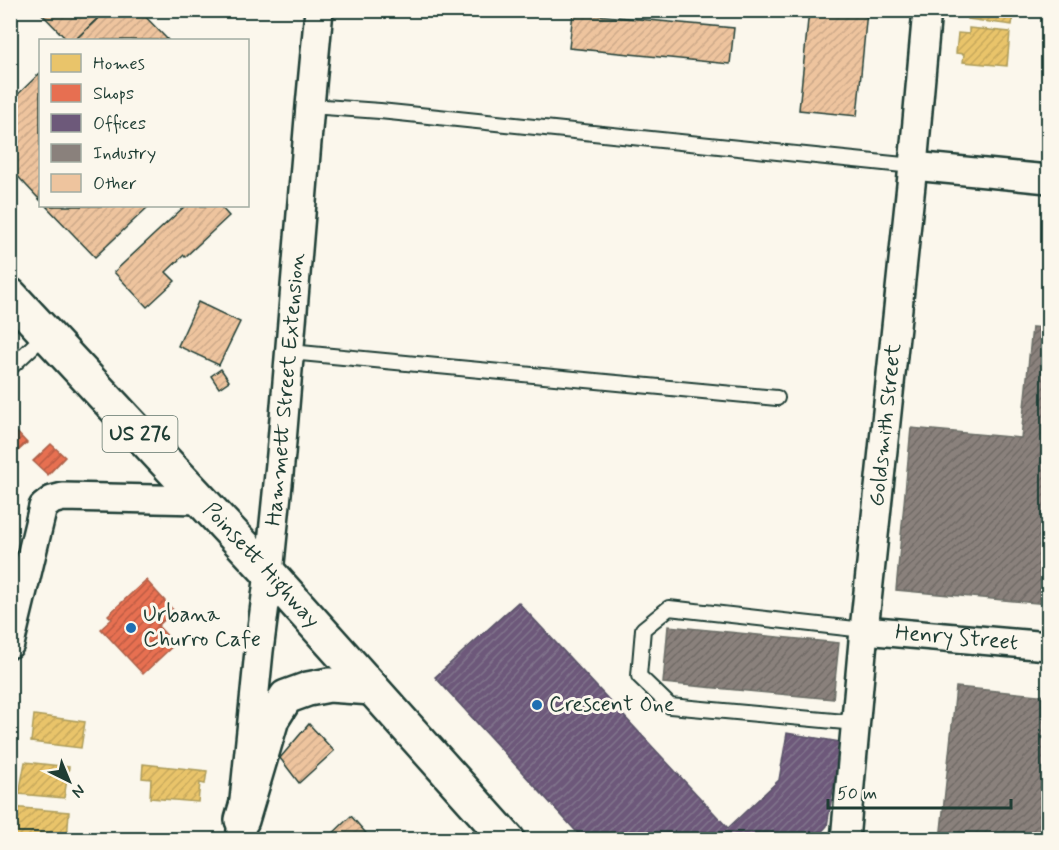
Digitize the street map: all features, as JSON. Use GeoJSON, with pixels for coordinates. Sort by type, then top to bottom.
{"type":"FeatureCollection","features":[{"type":"Feature","properties":{"kind":"highway","name":"Poinsett Highway"},"geometry":{"type":"LineString","coordinates":[[10,295],[269,573],[508,840]]}},
{"type":"Feature","properties":{"kind":"highway"},"geometry":{"type":"LineString","coordinates":[[241,830],[272,718],[286,698],[308,688],[329,685],[372,688]]}},
{"type":"Feature","properties":{"kind":"street","name":"Goldsmith Street"},"geometry":{"type":"LineString","coordinates":[[845,840],[927,10]]}},
{"type":"Feature","properties":{"kind":"street","name":"Hammett Street Extension"},"geometry":{"type":"LineString","coordinates":[[241,830],[290,352],[310,106],[314,15]]}},
{"type":"Feature","properties":{"kind":"street"},"geometry":{"type":"LineString","coordinates":[[913,166],[1048,179]]}},
{"type":"Feature","properties":{"kind":"street"},"geometry":{"type":"LineString","coordinates":[[10,644],[43,507],[52,500],[63,497],[201,500]]}},
{"type":"Feature","properties":{"kind":"street","name":"Henry Street"},"geometry":{"type":"LineString","coordinates":[[864,630],[1048,646]]}},
{"type":"Feature","properties":{"kind":"lane"},"geometry":{"type":"LineString","coordinates":[[310,106],[380,111],[913,166]]}},
{"type":"Feature","properties":{"kind":"lane"},"geometry":{"type":"LineString","coordinates":[[10,368],[46,334]]}},
{"type":"Feature","properties":{"kind":"lane"},"geometry":{"type":"LineString","coordinates":[[290,352],[777,398]]}},
{"type":"Feature","properties":{"kind":"lane"},"geometry":{"type":"LineString","coordinates":[[856,723],[670,706],[639,676],[643,629],[669,608],[864,630]]}},
{"type":"Feature","properties":{"kind":"building: Homes"},"geometry":{"type":"Polygon","coordinates":[[[969,10],[1014,10],[1012,25],[968,19],[969,10]]]}},
{"type":"Feature","properties":{"kind":"building: Homes"},"geometry":{"type":"Polygon","coordinates":[[[969,28],[1010,32],[1007,66],[963,62],[964,54],[956,53],[958,33],[969,34],[969,28]]]}},
{"type":"Feature","properties":{"kind":"building: Homes"},"geometry":{"type":"Polygon","coordinates":[[[34,715],[85,722],[81,748],[31,742],[34,715]]]}},
{"type":"Feature","properties":{"kind":"building: Homes"},"geometry":{"type":"Polygon","coordinates":[[[25,762],[69,767],[64,798],[19,794],[25,762]]]}},
{"type":"Feature","properties":{"kind":"building: Homes"},"geometry":{"type":"Polygon","coordinates":[[[143,764],[207,771],[205,784],[200,783],[198,802],[150,798],[151,779],[142,778],[143,764]]]}},
{"type":"Feature","properties":{"kind":"building: Homes"},"geometry":{"type":"Polygon","coordinates":[[[10,807],[69,812],[67,840],[10,840],[10,807]]]}},
{"type":"Feature","properties":{"kind":"building: Shops"},"geometry":{"type":"Polygon","coordinates":[[[12,427],[27,443],[10,458],[10,428],[12,427]]]}},
{"type":"Feature","properties":{"kind":"building: Shops"},"geometry":{"type":"Polygon","coordinates":[[[51,444],[65,457],[48,475],[33,461],[51,444]]]}},
{"type":"Feature","properties":{"kind":"building: Shops","name":"Urbana Churro Cafe"},"geometry":{"type":"Polygon","coordinates":[[[146,580],[174,611],[158,626],[175,644],[143,674],[101,629],[112,619],[108,615],[146,580]]]}},
{"type":"Feature","properties":{"kind":"building: Offices","name":"Crescent One"},"geometry":{"type":"Polygon","coordinates":[[[518,602],[728,828],[779,780],[787,733],[841,742],[827,826],[814,840],[584,840],[435,677],[518,602]]]}},
{"type":"Feature","properties":{"kind":"building: Industry"},"geometry":{"type":"Polygon","coordinates":[[[1032,327],[1048,328],[1048,604],[896,590],[911,428],[1021,438],[1032,327]]]}},
{"type":"Feature","properties":{"kind":"building: Industry"},"geometry":{"type":"Polygon","coordinates":[[[668,626],[839,643],[833,699],[663,683],[668,626]]]}},
{"type":"Feature","properties":{"kind":"building: Industry"},"geometry":{"type":"Polygon","coordinates":[[[956,687],[1048,696],[1048,840],[940,840],[956,687]]]}},
{"type":"Feature","properties":{"kind":"building: Other"},"geometry":{"type":"Polygon","coordinates":[[[38,10],[106,10],[76,39],[66,39],[38,10]]]}},
{"type":"Feature","properties":{"kind":"building: Other"},"geometry":{"type":"Polygon","coordinates":[[[107,10],[139,10],[167,39],[76,39],[107,10]]]}},
{"type":"Feature","properties":{"kind":"building: Other"},"geometry":{"type":"Polygon","coordinates":[[[809,10],[867,11],[857,116],[799,110],[809,10]]]}},
{"type":"Feature","properties":{"kind":"building: Other"},"geometry":{"type":"Polygon","coordinates":[[[573,13],[734,28],[730,64],[569,48],[573,13]]]}},
{"type":"Feature","properties":{"kind":"building: Other"},"geometry":{"type":"Polygon","coordinates":[[[39,74],[39,199],[10,168],[10,102],[39,74]]]}},
{"type":"Feature","properties":{"kind":"building: Other"},"geometry":{"type":"Polygon","coordinates":[[[47,207],[148,207],[95,257],[47,207]]]}},
{"type":"Feature","properties":{"kind":"building: Other"},"geometry":{"type":"Polygon","coordinates":[[[184,207],[221,207],[229,216],[166,272],[175,281],[147,307],[114,272],[184,207]]]}},
{"type":"Feature","properties":{"kind":"building: Other"},"geometry":{"type":"Polygon","coordinates":[[[198,302],[240,322],[219,365],[178,346],[198,302]]]}},
{"type":"Feature","properties":{"kind":"building: Other"},"geometry":{"type":"Polygon","coordinates":[[[221,369],[229,381],[219,388],[211,376],[221,369]]]}},
{"type":"Feature","properties":{"kind":"building: Other"},"geometry":{"type":"Polygon","coordinates":[[[309,724],[334,751],[299,783],[280,758],[309,724]]]}},
{"type":"Feature","properties":{"kind":"building: Other"},"geometry":{"type":"Polygon","coordinates":[[[351,816],[372,840],[327,839],[351,816]]]}},
{"type":"Feature","properties":{"kind":"place","name":"Urbana Churro Cafe"},"geometry":{"type":"Point","coordinates":[131,628]}},
{"type":"Feature","properties":{"kind":"place","name":"Crescent One"},"geometry":{"type":"Point","coordinates":[537,705]}}]}
